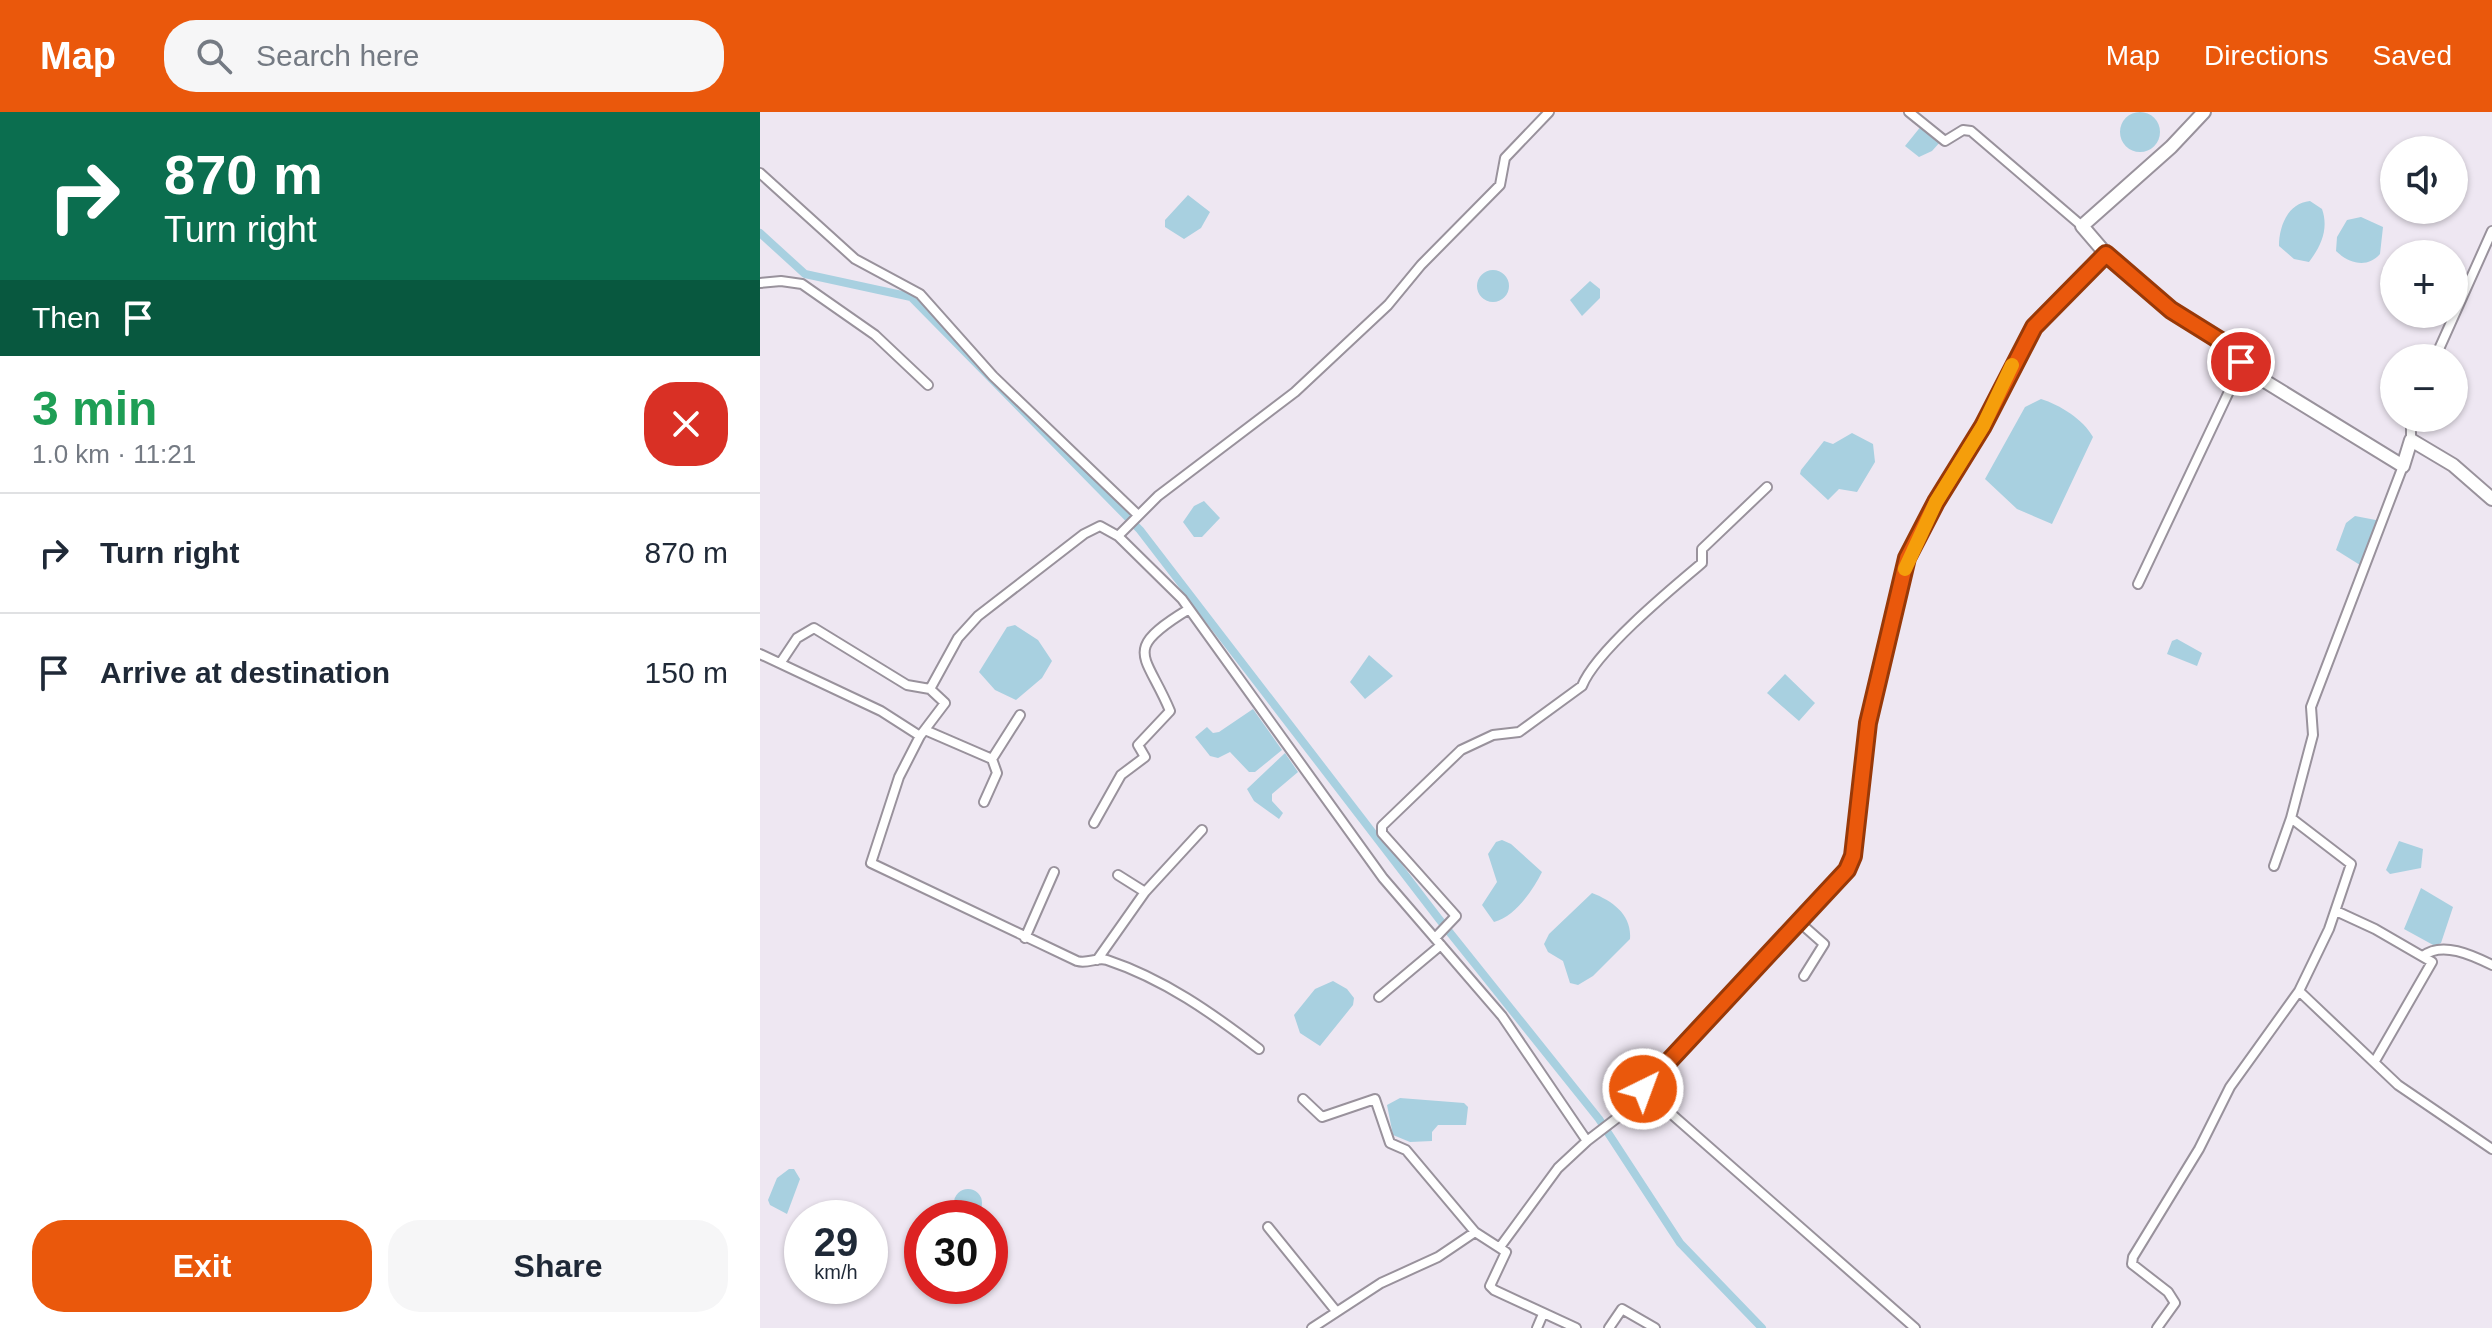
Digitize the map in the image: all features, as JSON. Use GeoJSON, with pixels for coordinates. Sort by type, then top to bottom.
{"type":"FeatureCollection","features":[{"type":"Feature","properties":{"kind":"street"},"geometry":{"type":"LineString","coordinates":[[1121,533],[1136,517],[1295,392],[1377,315],[1421,265],[1500,185],[1505,158],[1549,112]]}},
{"type":"Feature","properties":{"kind":"street"},"geometry":{"type":"LineString","coordinates":[[1909,112],[1945,141],[1963,130],[1971,131],[2082,226],[2106,254],[2171,310],[2232,348],[2242,364],[2276,390],[2403,466]]}},
{"type":"Feature","properties":{"kind":"street"},"geometry":{"type":"LineString","coordinates":[[2082,226],[2171,147],[2204,112]]}},
{"type":"Feature","properties":{"kind":"street"},"geometry":{"type":"LineString","coordinates":[[760,173],[855,259],[920,294],[993,376],[1136,517]]}},
{"type":"Feature","properties":{"kind":"street"},"geometry":{"type":"LineString","coordinates":[[2441,344],[2492,231]]}},
{"type":"Feature","properties":{"kind":"street"},"geometry":{"type":"LineString","coordinates":[[1500,1247],[1558,1168],[1617,1118],[1847,870],[1853,856],[1868,723],[1907,558],[1936,502],[1983,426],[2034,327],[2106,254]]}},
{"type":"Feature","properties":{"kind":"street"},"geometry":{"type":"LineString","coordinates":[[760,283],[781,281],[802,284],[875,335],[928,385]]}},
{"type":"Feature","properties":{"kind":"street"},"geometry":{"type":"LineString","coordinates":[[2138,584],[2242,364]]}},
{"type":"Feature","properties":{"kind":"street"},"geometry":{"type":"LineString","coordinates":[[2274,866],[2291,818],[2313,735],[2315,692],[2403,466],[2411,432]]}},
{"type":"Feature","properties":{"kind":"street"},"geometry":{"type":"LineString","coordinates":[[2411,440],[2453,465],[2492,499]]}},
{"type":"Feature","properties":{"kind":"street"},"geometry":{"type":"LineString","coordinates":[[1379,997],[1439,938],[1456,916],[1382,833],[1382,826],[1461,750],[1493,735],[1519,732],[1582,686],[1584,678],[1615,644],[1702,563],[1702,549],[1767,487]]}},
{"type":"Feature","properties":{"kind":"street"},"geometry":{"type":"LineString","coordinates":[[930,689],[958,638],[978,616],[1084,534],[1100,526],[1121,533],[1189,609],[1383,878],[1439,938],[1502,1016],[1589,1140]]}},
{"type":"Feature","properties":{"kind":"street"},"geometry":{"type":"LineString","coordinates":[[1094,823],[1121,775],[1145,757],[1138,745],[1170,711],[1145,667],[1142,653],[1147,643],[1167,623],[1189,609]]}},
{"type":"Feature","properties":{"kind":"street"},"geometry":{"type":"LineString","coordinates":[[781,662],[797,638],[814,628],[907,685],[930,689],[945,703],[923,733],[899,777],[871,863],[1077,961],[1104,959],[1201,1004],[1259,1049]]}},
{"type":"Feature","properties":{"kind":"street"},"geometry":{"type":"LineString","coordinates":[[760,654],[923,733],[992,759],[997,773],[984,802]]}},
{"type":"Feature","properties":{"kind":"street"},"geometry":{"type":"LineString","coordinates":[[992,759],[1020,715]]}},
{"type":"Feature","properties":{"kind":"street"},"geometry":{"type":"LineString","coordinates":[[2157,1328],[2175,1303],[2168,1292],[2132,1264],[2133,1257],[2199,1149],[2230,1087],[2299,991],[2336,911],[2351,864],[2291,818]]}},
{"type":"Feature","properties":{"kind":"street"},"geometry":{"type":"LineString","coordinates":[[1097,960],[1145,892],[1202,830]]}},
{"type":"Feature","properties":{"kind":"street"},"geometry":{"type":"LineString","coordinates":[[1025,938],[1054,872]]}},
{"type":"Feature","properties":{"kind":"street"},"geometry":{"type":"LineString","coordinates":[[1118,875],[1145,892]]}},
{"type":"Feature","properties":{"kind":"street"},"geometry":{"type":"LineString","coordinates":[[2336,911],[2375,929],[2432,962],[2375,1061]]}},
{"type":"Feature","properties":{"kind":"street"},"geometry":{"type":"LineString","coordinates":[[1798,921],[1824,944],[1804,976]]}},
{"type":"Feature","properties":{"kind":"street"},"geometry":{"type":"LineString","coordinates":[[2423,956],[2434,948],[2443,949],[2492,965]]}},
{"type":"Feature","properties":{"kind":"street"},"geometry":{"type":"LineString","coordinates":[[2299,991],[2398,1085],[2492,1149]]}},
{"type":"Feature","properties":{"kind":"street"},"geometry":{"type":"LineString","coordinates":[[1643,1089],[1915,1328]]}},
{"type":"Feature","properties":{"kind":"street"},"geometry":{"type":"LineString","coordinates":[[1303,1099],[1322,1117],[1375,1099],[1390,1143],[1406,1150],[1475,1232],[1507,1254],[1490,1286],[1576,1328]]}},
{"type":"Feature","properties":{"kind":"street"},"geometry":{"type":"LineString","coordinates":[[1268,1227],[1336,1311]]}},
{"type":"Feature","properties":{"kind":"street"},"geometry":{"type":"LineString","coordinates":[[1312,1328],[1381,1283],[1438,1257],[1475,1232]]}},
{"type":"Feature","properties":{"kind":"street"},"geometry":{"type":"LineString","coordinates":[[1609,1328],[1622,1309],[1655,1328]]}},
{"type":"Feature","properties":{"kind":"street"},"geometry":{"type":"LineString","coordinates":[[1537,1328],[1543,1314]]}},
{"type":"Feature","properties":{"kind":"water"},"geometry":{"type":"Polygon","coordinates":[[[2140,112],[2154,118],[2160,132],[2154,146],[2140,152],[2126,146],[2120,132],[2126,118],[2140,112]]]}},
{"type":"Feature","properties":{"kind":"water"},"geometry":{"type":"Polygon","coordinates":[[[1922,125],[1941,141],[1932,151],[1919,157],[1905,146],[1922,125]]]}},
{"type":"Feature","properties":{"kind":"water"},"geometry":{"type":"Polygon","coordinates":[[[1188,195],[1210,212],[1201,228],[1184,239],[1165,227],[1165,220],[1188,195]]]}},
{"type":"Feature","properties":{"kind":"water"},"geometry":{"type":"Polygon","coordinates":[[[2310,201],[2322,209],[2325,223],[2320,243],[2309,262],[2294,259],[2279,246],[2286,217],[2296,206],[2310,201]]]}},
{"type":"Feature","properties":{"kind":"water"},"geometry":{"type":"Polygon","coordinates":[[[2361,217],[2383,227],[2380,254],[2375,259],[2358,263],[2336,251],[2337,237],[2347,220],[2361,217]]]}},
{"type":"Feature","properties":{"kind":"water"},"geometry":{"type":"Polygon","coordinates":[[[1493,270],[1505,274],[1509,286],[1505,298],[1493,302],[1481,298],[1477,286],[1481,274],[1493,270]]]}},
{"type":"Feature","properties":{"kind":"water"},"geometry":{"type":"Polygon","coordinates":[[[1590,281],[1600,289],[1600,298],[1582,316],[1570,300],[1590,281]]]}},
{"type":"Feature","properties":{"kind":"water"},"geometry":{"type":"Polygon","coordinates":[[[2041,399],[2070,414],[2093,437],[2052,524],[2017,509],[1985,479],[2025,407],[2041,399]]]}},
{"type":"Feature","properties":{"kind":"water"},"geometry":{"type":"Polygon","coordinates":[[[1852,433],[1873,444],[1875,462],[1857,492],[1839,489],[1828,500],[1800,474],[1801,470],[1824,441],[1833,444],[1852,433]]]}},
{"type":"Feature","properties":{"kind":"water"},"geometry":{"type":"Polygon","coordinates":[[[1204,501],[1220,518],[1202,537],[1194,537],[1183,522],[1194,506],[1204,501]]]}},
{"type":"Feature","properties":{"kind":"water"},"geometry":{"type":"Polygon","coordinates":[[[2355,516],[2381,521],[2360,565],[2336,550],[2346,523],[2355,516]]]}},
{"type":"Feature","properties":{"kind":"water"},"geometry":{"type":"Polygon","coordinates":[[[1015,625],[1038,640],[1052,661],[1042,678],[1016,700],[995,690],[979,672],[1007,627],[1015,625]]]}},
{"type":"Feature","properties":{"kind":"water"},"geometry":{"type":"Polygon","coordinates":[[[2177,639],[2202,653],[2197,666],[2167,654],[2172,641],[2177,639]]]}},
{"type":"Feature","properties":{"kind":"water"},"geometry":{"type":"Polygon","coordinates":[[[1369,655],[1393,676],[1365,699],[1350,682],[1369,655]]]}},
{"type":"Feature","properties":{"kind":"water"},"geometry":{"type":"Polygon","coordinates":[[[1785,674],[1815,703],[1799,721],[1767,693],[1785,674]]]}},
{"type":"Feature","properties":{"kind":"water"},"geometry":{"type":"Polygon","coordinates":[[[1253,709],[1282,750],[1255,772],[1249,772],[1230,752],[1218,758],[1210,756],[1195,737],[1207,727],[1213,733],[1219,732],[1253,709]]]}},
{"type":"Feature","properties":{"kind":"water"},"geometry":{"type":"Polygon","coordinates":[[[1285,753],[1298,772],[1272,794],[1272,801],[1283,813],[1279,819],[1254,801],[1247,789],[1285,753]]]}},
{"type":"Feature","properties":{"kind":"water"},"geometry":{"type":"Polygon","coordinates":[[[1502,840],[1511,844],[1542,872],[1516,909],[1494,922],[1482,905],[1497,882],[1488,854],[1496,842],[1502,840]]]}},
{"type":"Feature","properties":{"kind":"water"},"geometry":{"type":"Polygon","coordinates":[[[2399,841],[2423,849],[2421,868],[2390,874],[2386,870],[2399,841]]]}},
{"type":"Feature","properties":{"kind":"water"},"geometry":{"type":"Polygon","coordinates":[[[2421,888],[2453,907],[2441,943],[2435,946],[2404,929],[2421,888]]]}},
{"type":"Feature","properties":{"kind":"water"},"geometry":{"type":"Polygon","coordinates":[[[1592,893],[1620,910],[1628,923],[1630,939],[1593,976],[1578,985],[1570,983],[1563,961],[1548,952],[1544,944],[1549,934],[1592,893]]]}},
{"type":"Feature","properties":{"kind":"water"},"geometry":{"type":"Polygon","coordinates":[[[1333,981],[1347,989],[1354,998],[1353,1005],[1320,1046],[1300,1033],[1294,1015],[1315,989],[1333,981]]]}},
{"type":"Feature","properties":{"kind":"water"},"geometry":{"type":"Polygon","coordinates":[[[1400,1098],[1464,1103],[1468,1107],[1466,1125],[1438,1125],[1432,1132],[1432,1141],[1410,1142],[1393,1135],[1387,1105],[1400,1098]]]}},
{"type":"Feature","properties":{"kind":"water"},"geometry":{"type":"Polygon","coordinates":[[[794,1169],[800,1179],[792,1200],[784,1200],[784,1212],[770,1205],[768,1200],[777,1178],[794,1169]]]}},
{"type":"Feature","properties":{"kind":"water"},"geometry":{"type":"Polygon","coordinates":[[[968,1189],[978,1193],[981,1198],[955,1200],[958,1193],[968,1189]]]}},
{"type":"Feature","properties":{"kind":"waterway"},"geometry":{"type":"LineString","coordinates":[[760,233],[805,274],[911,297],[1140,530],[1439,919],[1599,1119],[1680,1243],[1762,1328]]}},
{"type":"Feature","properties":{"kind":"slow traffic"},"geometry":{"type":"LineString","coordinates":[[1905,569],[1907,558],[1936,502],[1983,426],[2012,365]]}},
{"type":"Feature","properties":{"kind":"route"},"geometry":{"type":"LineString","coordinates":[[1643,1089],[1772,951],[1807,908],[1847,870],[1853,856],[1868,723],[1907,558],[1936,502],[1983,426],[2034,327],[2059,298],[2106,254],[2171,310],[2232,348],[2241,362]]}}]}
